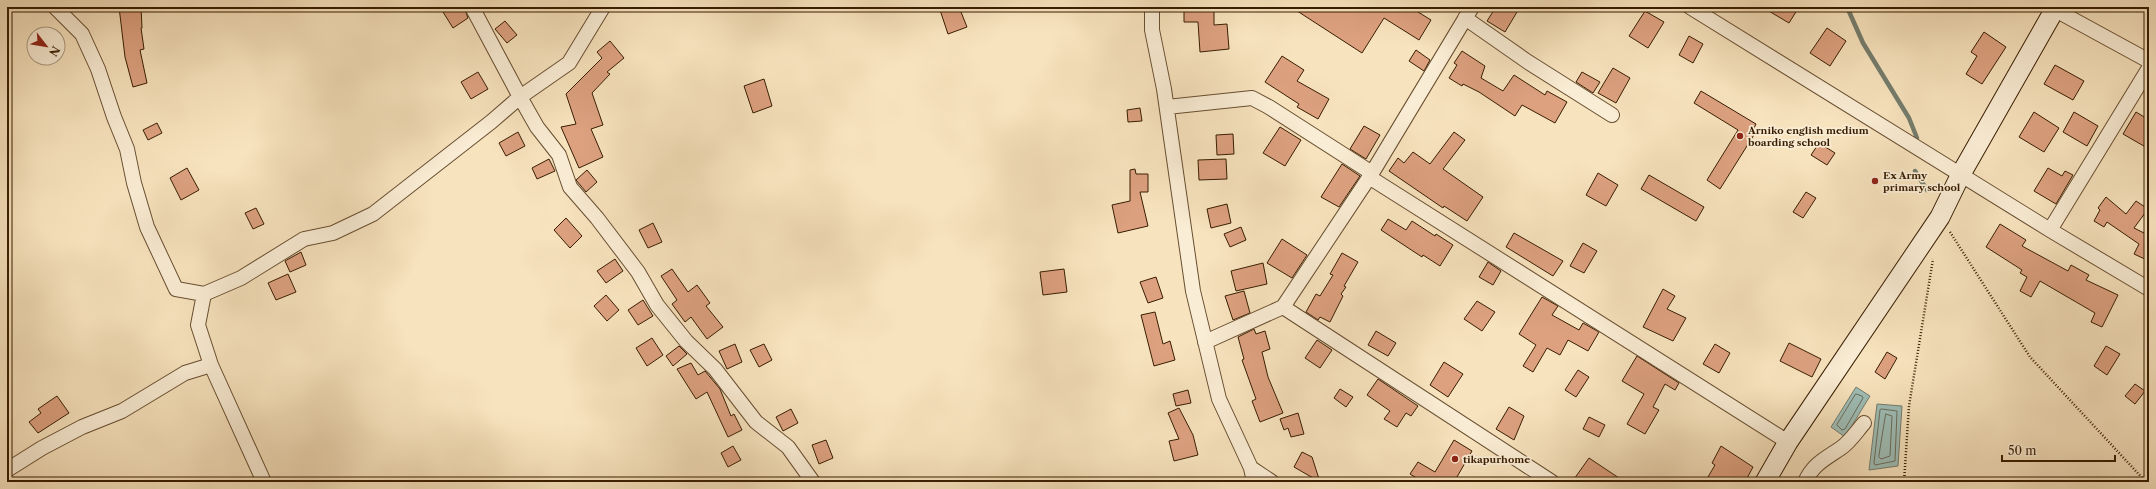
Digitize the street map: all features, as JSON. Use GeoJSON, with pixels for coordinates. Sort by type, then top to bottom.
{"type":"FeatureCollection","features":[{"type":"Feature","properties":{"kind":"street"},"geometry":{"type":"LineString","coordinates":[[55,7],[82,34],[98,68],[114,118],[128,149],[134,183],[147,227],[176,289],[204,294],[241,278],[304,239],[333,233],[373,214],[480,131],[520,97],[569,63],[602,7]]}},
{"type":"Feature","properties":{"kind":"street"},"geometry":{"type":"LineString","coordinates":[[472,7],[537,127],[559,155],[570,187],[597,218],[638,272],[657,305],[686,341],[715,369],[756,422],[788,447],[814,482]]}},
{"type":"Feature","properties":{"kind":"street"},"geometry":{"type":"LineString","coordinates":[[1152,7],[1152,30],[1167,108],[1193,291],[1219,399],[1251,468],[1254,482]]}},
{"type":"Feature","properties":{"kind":"street"},"geometry":{"type":"LineString","coordinates":[[1690,7],[2050,230],[2149,289]]}},
{"type":"Feature","properties":{"kind":"street"},"geometry":{"type":"LineString","coordinates":[[1765,482],[1788,442],[1940,217],[1961,174],[2054,8],[2149,61]]}},
{"type":"Feature","properties":{"kind":"street"},"geometry":{"type":"LineString","coordinates":[[1205,342],[1283,307],[1370,175],[1469,12],[1528,62],[1612,115]]}},
{"type":"Feature","properties":{"kind":"street"},"geometry":{"type":"LineString","coordinates":[[2050,230],[2149,68]]}},
{"type":"Feature","properties":{"kind":"street"},"geometry":{"type":"LineString","coordinates":[[1167,108],[1252,98],[1269,107],[1370,175],[1788,442]]}},
{"type":"Feature","properties":{"kind":"street"},"geometry":{"type":"LineString","coordinates":[[204,294],[198,325],[212,365],[264,482]]}},
{"type":"Feature","properties":{"kind":"street"},"geometry":{"type":"LineString","coordinates":[[1283,307],[1552,482]]}},
{"type":"Feature","properties":{"kind":"street"},"geometry":{"type":"LineString","coordinates":[[7,470],[42,448],[82,428],[122,411],[185,373],[212,365]]}},
{"type":"Feature","properties":{"kind":"street"},"geometry":{"type":"LineString","coordinates":[[1805,482],[1812,468],[1821,460],[1842,448],[1864,422]]}},
{"type":"Feature","properties":{"kind":"street"},"geometry":{"type":"LineString","coordinates":[[1251,468],[1272,482]]}},
{"type":"Feature","properties":{"kind":"path"},"geometry":{"type":"LineString","coordinates":[[1940,217],[2030,357],[2146,482]]}},
{"type":"Feature","properties":{"kind":"path"},"geometry":{"type":"LineString","coordinates":[[1904,482],[1909,406],[1934,256]]}},
{"type":"Feature","properties":{"kind":"water"},"geometry":{"type":"Polygon","coordinates":[[[1856,387],[1870,396],[1845,437],[1831,427],[1856,387]]]}},
{"type":"Feature","properties":{"kind":"water"},"geometry":{"type":"Polygon","coordinates":[[[1877,404],[1902,406],[1898,466],[1869,470],[1877,404]]]}},
{"type":"Feature","properties":{"kind":"building"},"geometry":{"type":"Polygon","coordinates":[[[119,7],[141,7],[141,28],[144,49],[140,50],[147,83],[133,87],[125,57],[119,7]]]}},
{"type":"Feature","properties":{"kind":"building"},"geometry":{"type":"Polygon","coordinates":[[[452,7],[464,7],[468,18],[453,28],[443,12],[452,7]]]}},
{"type":"Feature","properties":{"kind":"building"},"geometry":{"type":"Polygon","coordinates":[[[939,7],[959,7],[967,27],[948,34],[939,7]]]}},
{"type":"Feature","properties":{"kind":"building"},"geometry":{"type":"Polygon","coordinates":[[[1184,7],[1214,7],[1214,25],[1227,24],[1229,49],[1200,52],[1198,22],[1184,22],[1184,7]]]}},
{"type":"Feature","properties":{"kind":"building"},"geometry":{"type":"Polygon","coordinates":[[[1291,7],[1410,7],[1431,20],[1419,40],[1384,18],[1362,53],[1291,7]]]}},
{"type":"Feature","properties":{"kind":"building"},"geometry":{"type":"Polygon","coordinates":[[[1496,7],[1520,7],[1505,32],[1487,21],[1496,7]]]}},
{"type":"Feature","properties":{"kind":"building"},"geometry":{"type":"Polygon","coordinates":[[[1762,7],[1799,7],[1789,23],[1762,7]]]}},
{"type":"Feature","properties":{"kind":"building"},"geometry":{"type":"Polygon","coordinates":[[[1645,11],[1664,22],[1648,48],[1629,36],[1645,11]]]}},
{"type":"Feature","properties":{"kind":"building"},"geometry":{"type":"Polygon","coordinates":[[[505,21],[517,35],[507,43],[495,29],[505,21]]]}},
{"type":"Feature","properties":{"kind":"building"},"geometry":{"type":"Polygon","coordinates":[[[1827,28],[1846,41],[1830,66],[1810,53],[1827,28]]]}},
{"type":"Feature","properties":{"kind":"building"},"geometry":{"type":"Polygon","coordinates":[[[1984,32],[2006,47],[1982,84],[1966,74],[1977,56],[1971,52],[1984,32]]]}},
{"type":"Feature","properties":{"kind":"building"},"geometry":{"type":"Polygon","coordinates":[[[1689,36],[1703,44],[1693,63],[1679,55],[1689,36]]]}},
{"type":"Feature","properties":{"kind":"building"},"geometry":{"type":"Polygon","coordinates":[[[610,41],[624,58],[607,72],[610,74],[592,93],[603,125],[591,129],[603,157],[579,168],[561,127],[576,124],[566,94],[602,58],[597,52],[610,41]]]}},
{"type":"Feature","properties":{"kind":"building"},"geometry":{"type":"Polygon","coordinates":[[[1416,50],[1430,60],[1424,71],[1409,61],[1416,50]]]}},
{"type":"Feature","properties":{"kind":"building"},"geometry":{"type":"Polygon","coordinates":[[[1462,51],[1485,66],[1481,78],[1503,91],[1514,75],[1545,95],[1547,91],[1567,102],[1555,123],[1522,105],[1515,116],[1479,92],[1463,84],[1462,86],[1449,78],[1457,65],[1454,63],[1462,51]]]}},
{"type":"Feature","properties":{"kind":"building"},"geometry":{"type":"Polygon","coordinates":[[[1282,56],[1304,70],[1297,81],[1329,99],[1318,119],[1297,107],[1299,104],[1265,82],[1282,56]]]}},
{"type":"Feature","properties":{"kind":"building"},"geometry":{"type":"Polygon","coordinates":[[[2055,65],[2084,81],[2073,100],[2044,84],[2055,65]]]}},
{"type":"Feature","properties":{"kind":"building"},"geometry":{"type":"Polygon","coordinates":[[[1613,68],[1630,78],[1616,103],[1598,93],[1613,68]]]}},
{"type":"Feature","properties":{"kind":"building"},"geometry":{"type":"Polygon","coordinates":[[[478,72],[488,89],[471,99],[461,82],[478,72]]]}},
{"type":"Feature","properties":{"kind":"building"},"geometry":{"type":"Polygon","coordinates":[[[1582,72],[1600,82],[1593,93],[1576,82],[1582,72]]]}},
{"type":"Feature","properties":{"kind":"building"},"geometry":{"type":"Polygon","coordinates":[[[764,79],[772,106],[753,113],[744,86],[764,79]]]}},
{"type":"Feature","properties":{"kind":"building"},"geometry":{"type":"Polygon","coordinates":[[[1701,91],[1756,124],[1754,128],[1757,130],[1720,189],[1707,180],[1738,130],[1694,103],[1701,91]]]}},
{"type":"Feature","properties":{"kind":"building"},"geometry":{"type":"Polygon","coordinates":[[[1140,108],[1142,121],[1128,122],[1127,110],[1140,108]]]}},
{"type":"Feature","properties":{"kind":"building"},"geometry":{"type":"Polygon","coordinates":[[[2034,112],[2059,128],[2044,152],[2019,137],[2034,112]]]}},
{"type":"Feature","properties":{"kind":"building"},"geometry":{"type":"Polygon","coordinates":[[[2074,112],[2098,126],[2087,146],[2063,132],[2074,112]]]}},
{"type":"Feature","properties":{"kind":"building"},"geometry":{"type":"Polygon","coordinates":[[[2136,112],[2149,120],[2149,149],[2123,134],[2136,112]]]}},
{"type":"Feature","properties":{"kind":"building"},"geometry":{"type":"Polygon","coordinates":[[[157,123],[162,133],[148,140],[143,130],[157,123]]]}},
{"type":"Feature","properties":{"kind":"building"},"geometry":{"type":"Polygon","coordinates":[[[1364,126],[1380,135],[1366,159],[1350,149],[1364,126]]]}},
{"type":"Feature","properties":{"kind":"building"},"geometry":{"type":"Polygon","coordinates":[[[1280,127],[1301,140],[1285,166],[1263,153],[1280,127]]]}},
{"type":"Feature","properties":{"kind":"building"},"geometry":{"type":"Polygon","coordinates":[[[518,132],[525,146],[506,156],[499,143],[518,132]]]}},
{"type":"Feature","properties":{"kind":"building"},"geometry":{"type":"Polygon","coordinates":[[[1454,132],[1465,140],[1443,169],[1483,197],[1467,221],[1444,206],[1443,208],[1389,171],[1398,158],[1404,163],[1413,152],[1430,164],[1454,132]]]}},
{"type":"Feature","properties":{"kind":"building"},"geometry":{"type":"Polygon","coordinates":[[[1233,134],[1234,154],[1217,155],[1216,135],[1233,134]]]}},
{"type":"Feature","properties":{"kind":"building"},"geometry":{"type":"Polygon","coordinates":[[[1819,143],[1835,153],[1827,165],[1811,155],[1819,143]]]}},
{"type":"Feature","properties":{"kind":"building"},"geometry":{"type":"Polygon","coordinates":[[[549,159],[555,171],[537,179],[532,168],[549,159]]]}},
{"type":"Feature","properties":{"kind":"building"},"geometry":{"type":"Polygon","coordinates":[[[1226,159],[1227,179],[1199,180],[1198,160],[1226,159]]]}},
{"type":"Feature","properties":{"kind":"building"},"geometry":{"type":"Polygon","coordinates":[[[1342,164],[1360,176],[1339,207],[1321,197],[1342,164]]]}},
{"type":"Feature","properties":{"kind":"building"},"geometry":{"type":"Polygon","coordinates":[[[187,168],[199,190],[181,200],[170,178],[187,168]]]}},
{"type":"Feature","properties":{"kind":"building"},"geometry":{"type":"Polygon","coordinates":[[[2048,168],[2062,176],[2065,171],[2073,175],[2056,204],[2034,191],[2048,168]]]}},
{"type":"Feature","properties":{"kind":"building"},"geometry":{"type":"Polygon","coordinates":[[[1135,169],[1136,174],[1148,174],[1148,192],[1140,192],[1148,226],[1118,233],[1112,205],[1130,201],[1130,170],[1135,169]]]}},
{"type":"Feature","properties":{"kind":"building"},"geometry":{"type":"Polygon","coordinates":[[[587,170],[597,182],[586,192],[576,180],[587,170]]]}},
{"type":"Feature","properties":{"kind":"building"},"geometry":{"type":"Polygon","coordinates":[[[1598,173],[1618,185],[1606,206],[1586,195],[1598,173]]]}},
{"type":"Feature","properties":{"kind":"building"},"geometry":{"type":"Polygon","coordinates":[[[1649,175],[1704,207],[1696,221],[1641,189],[1649,175]]]}},
{"type":"Feature","properties":{"kind":"building"},"geometry":{"type":"Polygon","coordinates":[[[1806,192],[1816,198],[1803,218],[1793,212],[1806,192]]]}},
{"type":"Feature","properties":{"kind":"building"},"geometry":{"type":"Polygon","coordinates":[[[2106,197],[2126,214],[2136,201],[2148,209],[2134,228],[2144,233],[2149,224],[2149,261],[2134,254],[2139,244],[2107,222],[2104,227],[2094,221],[2100,210],[2098,208],[2106,197]]]}},
{"type":"Feature","properties":{"kind":"building"},"geometry":{"type":"Polygon","coordinates":[[[1227,204],[1231,223],[1211,228],[1207,209],[1227,204]]]}},
{"type":"Feature","properties":{"kind":"building"},"geometry":{"type":"Polygon","coordinates":[[[256,208],[264,224],[253,229],[245,213],[256,208]]]}},
{"type":"Feature","properties":{"kind":"building"},"geometry":{"type":"Polygon","coordinates":[[[566,218],[582,236],[570,248],[554,230],[566,218]]]}},
{"type":"Feature","properties":{"kind":"building"},"geometry":{"type":"Polygon","coordinates":[[[1388,219],[1406,230],[1412,221],[1435,236],[1436,234],[1453,245],[1440,266],[1423,255],[1422,257],[1381,230],[1388,219]]]}},
{"type":"Feature","properties":{"kind":"building"},"geometry":{"type":"Polygon","coordinates":[[[653,223],[662,242],[648,248],[639,230],[653,223]]]}},
{"type":"Feature","properties":{"kind":"building"},"geometry":{"type":"Polygon","coordinates":[[[2000,224],[2026,240],[2022,246],[2068,271],[2071,265],[2089,275],[2086,280],[2118,295],[2102,327],[2091,322],[2095,313],[2040,281],[2031,297],[2020,291],[2027,277],[2020,273],[2022,270],[1986,247],[2000,224]]]}},
{"type":"Feature","properties":{"kind":"building"},"geometry":{"type":"Polygon","coordinates":[[[1241,227],[1246,240],[1230,247],[1224,234],[1241,227]]]}},
{"type":"Feature","properties":{"kind":"building"},"geometry":{"type":"Polygon","coordinates":[[[1514,233],[1563,261],[1553,276],[1506,247],[1514,233]]]}},
{"type":"Feature","properties":{"kind":"building"},"geometry":{"type":"Polygon","coordinates":[[[1282,239],[1307,255],[1292,278],[1267,263],[1282,239]]]}},
{"type":"Feature","properties":{"kind":"building"},"geometry":{"type":"Polygon","coordinates":[[[1583,243],[1597,251],[1584,273],[1570,266],[1583,243]]]}},
{"type":"Feature","properties":{"kind":"building"},"geometry":{"type":"Polygon","coordinates":[[[301,252],[306,265],[290,272],[285,261],[301,252]]]}},
{"type":"Feature","properties":{"kind":"building"},"geometry":{"type":"Polygon","coordinates":[[[1342,253],[1358,262],[1344,286],[1346,287],[1341,294],[1343,296],[1330,322],[1320,317],[1318,320],[1306,312],[1316,294],[1320,296],[1333,275],[1330,274],[1342,253]]]}},
{"type":"Feature","properties":{"kind":"building"},"geometry":{"type":"Polygon","coordinates":[[[615,259],[623,271],[606,283],[597,271],[615,259]]]}},
{"type":"Feature","properties":{"kind":"building"},"geometry":{"type":"Polygon","coordinates":[[[1488,262],[1501,271],[1493,285],[1479,277],[1488,262]]]}},
{"type":"Feature","properties":{"kind":"building"},"geometry":{"type":"Polygon","coordinates":[[[1263,263],[1267,284],[1236,291],[1231,271],[1263,263]]]}},
{"type":"Feature","properties":{"kind":"building"},"geometry":{"type":"Polygon","coordinates":[[[672,269],[688,292],[697,285],[710,303],[706,306],[723,327],[707,339],[691,317],[685,322],[672,304],[677,300],[661,276],[672,269]]]}},
{"type":"Feature","properties":{"kind":"building"},"geometry":{"type":"Polygon","coordinates":[[[1064,269],[1067,292],[1043,295],[1040,272],[1064,269]]]}},
{"type":"Feature","properties":{"kind":"building"},"geometry":{"type":"Polygon","coordinates":[[[288,274],[296,292],[276,300],[268,283],[288,274]]]}},
{"type":"Feature","properties":{"kind":"building"},"geometry":{"type":"Polygon","coordinates":[[[1156,277],[1163,298],[1148,303],[1140,282],[1156,277]]]}},
{"type":"Feature","properties":{"kind":"building"},"geometry":{"type":"Polygon","coordinates":[[[1663,289],[1675,296],[1667,309],[1686,318],[1673,341],[1643,327],[1663,289]]]}},
{"type":"Feature","properties":{"kind":"building"},"geometry":{"type":"Polygon","coordinates":[[[1244,291],[1250,313],[1233,320],[1225,296],[1244,291]]]}},
{"type":"Feature","properties":{"kind":"building"},"geometry":{"type":"Polygon","coordinates":[[[606,295],[619,310],[607,321],[594,306],[606,295]]]}},
{"type":"Feature","properties":{"kind":"building"},"geometry":{"type":"Polygon","coordinates":[[[1542,297],[1558,306],[1552,315],[1579,330],[1583,323],[1599,332],[1588,351],[1568,340],[1560,355],[1547,348],[1533,372],[1523,366],[1536,345],[1519,334],[1542,297]]]}},
{"type":"Feature","properties":{"kind":"building"},"geometry":{"type":"Polygon","coordinates":[[[643,300],[653,316],[638,325],[628,310],[643,300]]]}},
{"type":"Feature","properties":{"kind":"building"},"geometry":{"type":"Polygon","coordinates":[[[1477,301],[1495,312],[1482,331],[1464,319],[1477,301]]]}},
{"type":"Feature","properties":{"kind":"building"},"geometry":{"type":"Polygon","coordinates":[[[1155,312],[1163,344],[1170,341],[1175,360],[1154,366],[1141,315],[1155,312]]]}},
{"type":"Feature","properties":{"kind":"building"},"geometry":{"type":"Polygon","coordinates":[[[1254,329],[1256,334],[1265,331],[1270,349],[1262,352],[1268,377],[1283,413],[1260,422],[1252,401],[1256,399],[1242,360],[1244,359],[1238,337],[1254,329]]]}},
{"type":"Feature","properties":{"kind":"building"},"geometry":{"type":"Polygon","coordinates":[[[1376,331],[1396,343],[1388,356],[1368,345],[1376,331]]]}},
{"type":"Feature","properties":{"kind":"building"},"geometry":{"type":"Polygon","coordinates":[[[652,338],[663,355],[647,366],[636,348],[652,338]]]}},
{"type":"Feature","properties":{"kind":"building"},"geometry":{"type":"Polygon","coordinates":[[[1317,340],[1332,350],[1320,368],[1305,358],[1317,340]]]}},
{"type":"Feature","properties":{"kind":"building"},"geometry":{"type":"Polygon","coordinates":[[[1789,343],[1821,359],[1812,377],[1780,361],[1789,343]]]}},
{"type":"Feature","properties":{"kind":"building"},"geometry":{"type":"Polygon","coordinates":[[[735,344],[742,362],[727,369],[719,351],[735,344]]]}},
{"type":"Feature","properties":{"kind":"building"},"geometry":{"type":"Polygon","coordinates":[[[764,344],[772,360],[759,367],[750,350],[764,344]]]}},
{"type":"Feature","properties":{"kind":"building"},"geometry":{"type":"Polygon","coordinates":[[[1715,344],[1730,353],[1719,373],[1703,364],[1715,344]]]}},
{"type":"Feature","properties":{"kind":"building"},"geometry":{"type":"Polygon","coordinates":[[[679,346],[687,354],[673,366],[666,356],[679,346]]]}},
{"type":"Feature","properties":{"kind":"building"},"geometry":{"type":"Polygon","coordinates":[[[2106,346],[2120,354],[2107,375],[2094,366],[2106,346]]]}},
{"type":"Feature","properties":{"kind":"building"},"geometry":{"type":"Polygon","coordinates":[[[1887,352],[1897,358],[1885,379],[1875,372],[1887,352]]]}},
{"type":"Feature","properties":{"kind":"building"},"geometry":{"type":"Polygon","coordinates":[[[1637,356],[1679,383],[1675,390],[1665,384],[1653,407],[1659,410],[1645,434],[1627,424],[1644,394],[1622,381],[1637,356]]]}},
{"type":"Feature","properties":{"kind":"building"},"geometry":{"type":"Polygon","coordinates":[[[1444,362],[1463,374],[1448,397],[1430,385],[1444,362]]]}},
{"type":"Feature","properties":{"kind":"building"},"geometry":{"type":"Polygon","coordinates":[[[691,363],[698,375],[705,371],[720,389],[731,416],[734,414],[742,430],[728,437],[707,392],[696,399],[677,369],[691,363]]]}},
{"type":"Feature","properties":{"kind":"building"},"geometry":{"type":"Polygon","coordinates":[[[1578,370],[1589,377],[1576,397],[1565,390],[1578,370]]]}},
{"type":"Feature","properties":{"kind":"building"},"geometry":{"type":"Polygon","coordinates":[[[1378,379],[1418,406],[1411,416],[1406,413],[1397,427],[1384,419],[1390,411],[1367,395],[1378,379]]]}},
{"type":"Feature","properties":{"kind":"building"},"geometry":{"type":"Polygon","coordinates":[[[2135,384],[2145,391],[2135,404],[2125,396],[2135,384]]]}},
{"type":"Feature","properties":{"kind":"building"},"geometry":{"type":"Polygon","coordinates":[[[1340,389],[1353,397],[1346,407],[1334,398],[1340,389]]]}},
{"type":"Feature","properties":{"kind":"building"},"geometry":{"type":"Polygon","coordinates":[[[1188,390],[1191,403],[1176,406],[1173,394],[1188,390]]]}},
{"type":"Feature","properties":{"kind":"building"},"geometry":{"type":"Polygon","coordinates":[[[57,396],[69,413],[38,433],[29,422],[41,413],[38,409],[57,396]]]}},
{"type":"Feature","properties":{"kind":"building"},"geometry":{"type":"Polygon","coordinates":[[[1509,407],[1524,416],[1514,440],[1496,429],[1509,407]]]}},
{"type":"Feature","properties":{"kind":"building"},"geometry":{"type":"Polygon","coordinates":[[[1179,408],[1193,435],[1198,455],[1174,461],[1169,441],[1179,439],[1168,413],[1179,408]]]}},
{"type":"Feature","properties":{"kind":"building"},"geometry":{"type":"Polygon","coordinates":[[[791,409],[798,423],[783,431],[776,417],[791,409]]]}},
{"type":"Feature","properties":{"kind":"building"},"geometry":{"type":"Polygon","coordinates":[[[1298,413],[1304,434],[1291,437],[1288,428],[1284,430],[1280,419],[1298,413]]]}},
{"type":"Feature","properties":{"kind":"building"},"geometry":{"type":"Polygon","coordinates":[[[1589,417],[1605,425],[1599,437],[1583,429],[1589,417]]]}},
{"type":"Feature","properties":{"kind":"building"},"geometry":{"type":"Polygon","coordinates":[[[826,440],[833,458],[819,464],[812,445],[826,440]]]}},
{"type":"Feature","properties":{"kind":"building"},"geometry":{"type":"Polygon","coordinates":[[[1454,440],[1472,451],[1454,482],[1423,482],[1410,474],[1418,462],[1435,472],[1454,440]]]}},
{"type":"Feature","properties":{"kind":"building"},"geometry":{"type":"Polygon","coordinates":[[[733,446],[741,460],[728,467],[721,453],[733,446]]]}},
{"type":"Feature","properties":{"kind":"building"},"geometry":{"type":"Polygon","coordinates":[[[1721,446],[1753,467],[1745,482],[1705,482],[1715,465],[1712,463],[1721,446]]]}},
{"type":"Feature","properties":{"kind":"building"},"geometry":{"type":"Polygon","coordinates":[[[1302,452],[1312,457],[1320,482],[1294,467],[1302,452]]]}},
{"type":"Feature","properties":{"kind":"building"},"geometry":{"type":"Polygon","coordinates":[[[1589,458],[1625,482],[1572,482],[1589,458]]]}},
{"type":"Feature","properties":{"kind":"waterway"},"geometry":{"type":"LineString","coordinates":[[1847,7],[1863,43],[1909,118],[1917,138]]}},
{"type":"Feature","properties":{"kind":"waterway"},"geometry":{"type":"LineString","coordinates":[[1915,171],[1927,190]]}},
{"type":"Feature","properties":{"kind":"place","name":"Arniko english medium boarding school"},"geometry":{"type":"Point","coordinates":[1740,136]}},
{"type":"Feature","properties":{"kind":"place","name":"Ex Army primary school"},"geometry":{"type":"Point","coordinates":[1875,181]}},
{"type":"Feature","properties":{"kind":"place","name":"tikapurhome"},"geometry":{"type":"Point","coordinates":[1455,459]}}]}
